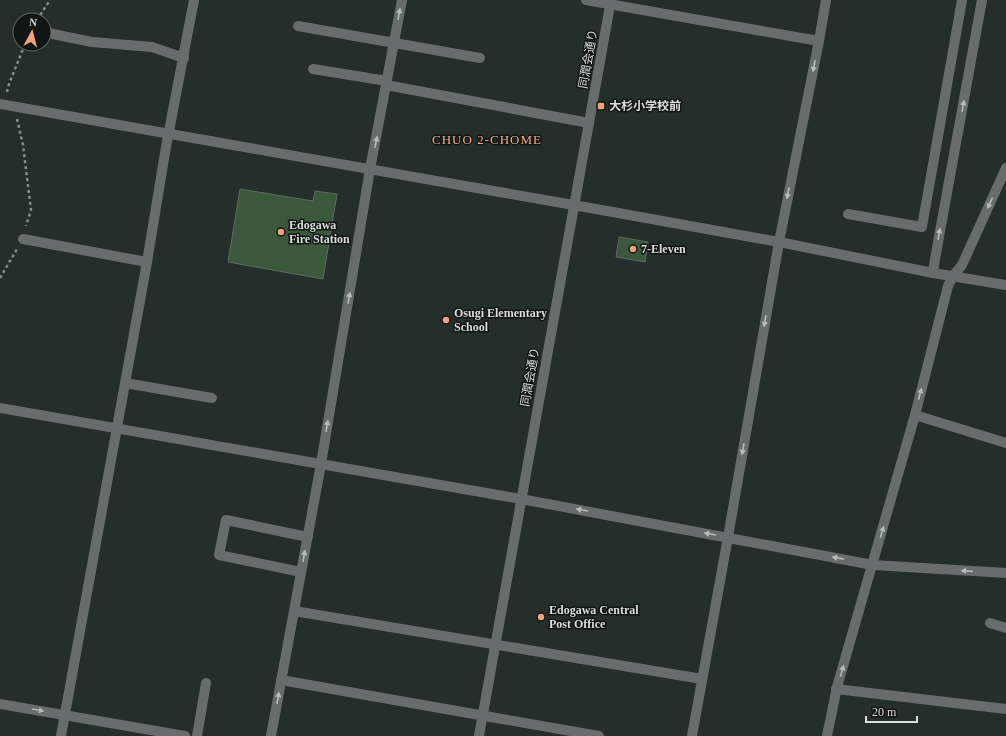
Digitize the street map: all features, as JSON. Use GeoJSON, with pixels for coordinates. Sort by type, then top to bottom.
{"type":"FeatureCollection","features":[{"type":"Feature","properties":{"kind":"street"},"geometry":{"type":"LineString","coordinates":[[61,736],[194,0]]}},
{"type":"Feature","properties":{"kind":"street"},"geometry":{"type":"LineString","coordinates":[[271,736],[321,464],[370,169],[402,0]]}},
{"type":"Feature","properties":{"kind":"street"},"geometry":{"type":"LineString","coordinates":[[586,0],[611,2],[819,41]]}},
{"type":"Feature","properties":{"kind":"street"},"geometry":{"type":"LineString","coordinates":[[692,736],[779,242],[826,0]]}},
{"type":"Feature","properties":{"kind":"street"},"geometry":{"type":"LineString","coordinates":[[848,214],[922,226],[962,0]]}},
{"type":"Feature","properties":{"kind":"street"},"geometry":{"type":"LineString","coordinates":[[933,272],[982,0]]}},
{"type":"Feature","properties":{"kind":"street","name":"同潤会通り"},"geometry":{"type":"LineString","coordinates":[[479,736],[611,2]]}},
{"type":"Feature","properties":{"kind":"street"},"geometry":{"type":"LineString","coordinates":[[298,26],[480,58]]}},
{"type":"Feature","properties":{"kind":"street"},"geometry":{"type":"LineString","coordinates":[[52,34],[92,42],[152,47],[184,58]]}},
{"type":"Feature","properties":{"kind":"street"},"geometry":{"type":"LineString","coordinates":[[313,69],[589,122]]}},
{"type":"Feature","properties":{"kind":"street"},"geometry":{"type":"LineString","coordinates":[[6,105],[574,205],[1006,285]]}},
{"type":"Feature","properties":{"kind":"street"},"geometry":{"type":"LineString","coordinates":[[827,736],[836,689],[915,415],[948,286],[953,276],[962,265],[1006,168]]}},
{"type":"Feature","properties":{"kind":"street"},"geometry":{"type":"LineString","coordinates":[[23,239],[147,262]]}},
{"type":"Feature","properties":{"kind":"street"},"geometry":{"type":"LineString","coordinates":[[125,383],[212,398]]}},
{"type":"Feature","properties":{"kind":"street"},"geometry":{"type":"LineString","coordinates":[[0,408],[521,499],[873,564],[1006,573]]}},
{"type":"Feature","properties":{"kind":"street"},"geometry":{"type":"LineString","coordinates":[[915,415],[1006,442]]}},
{"type":"Feature","properties":{"kind":"street"},"geometry":{"type":"LineString","coordinates":[[301,572],[219,555],[226,520],[308,537]]}},
{"type":"Feature","properties":{"kind":"street"},"geometry":{"type":"LineString","coordinates":[[294,611],[702,679]]}},
{"type":"Feature","properties":{"kind":"street"},"geometry":{"type":"LineString","coordinates":[[990,623],[1006,628]]}},
{"type":"Feature","properties":{"kind":"street"},"geometry":{"type":"LineString","coordinates":[[281,680],[599,736]]}},
{"type":"Feature","properties":{"kind":"street"},"geometry":{"type":"LineString","coordinates":[[197,736],[206,683]]}},
{"type":"Feature","properties":{"kind":"street"},"geometry":{"type":"LineString","coordinates":[[836,689],[1006,708]]}},
{"type":"Feature","properties":{"kind":"street"},"geometry":{"type":"LineString","coordinates":[[0,704],[185,736]]}},
{"type":"Feature","properties":{"kind":"path"},"geometry":{"type":"LineString","coordinates":[[42,12],[50,0]]}},
{"type":"Feature","properties":{"kind":"path"},"geometry":{"type":"LineString","coordinates":[[0,278],[23,239],[31,210],[23,145],[6,105],[8,84],[22,52]]}},
{"type":"Feature","properties":{"kind":"building"},"geometry":{"type":"Polygon","coordinates":[[[240,189],[313,201],[315,191],[337,194],[323,279],[228,262],[240,189]]]}},
{"type":"Feature","properties":{"kind":"building"},"geometry":{"type":"Polygon","coordinates":[[[619,237],[648,242],[645,262],[616,257],[619,237]]]}},
{"type":"Feature","properties":{"kind":"place","name":"大杉小学校前"},"geometry":{"type":"Point","coordinates":[601,106]}},
{"type":"Feature","properties":{"kind":"place","name":"Edogawa Fire Station"},"geometry":{"type":"Point","coordinates":[281,232]}},
{"type":"Feature","properties":{"kind":"place","name":"7-Eleven"},"geometry":{"type":"Point","coordinates":[633,249]}},
{"type":"Feature","properties":{"kind":"place","name":"Osugi Elementary School"},"geometry":{"type":"Point","coordinates":[446,320]}},
{"type":"Feature","properties":{"kind":"place","name":"Edogawa Central Post Office"},"geometry":{"type":"Point","coordinates":[541,617]}},
{"type":"Feature","properties":{"kind":"district","name":"CHUO 2-CHOME"},"geometry":{"type":"Point","coordinates":[487,139]}}]}
